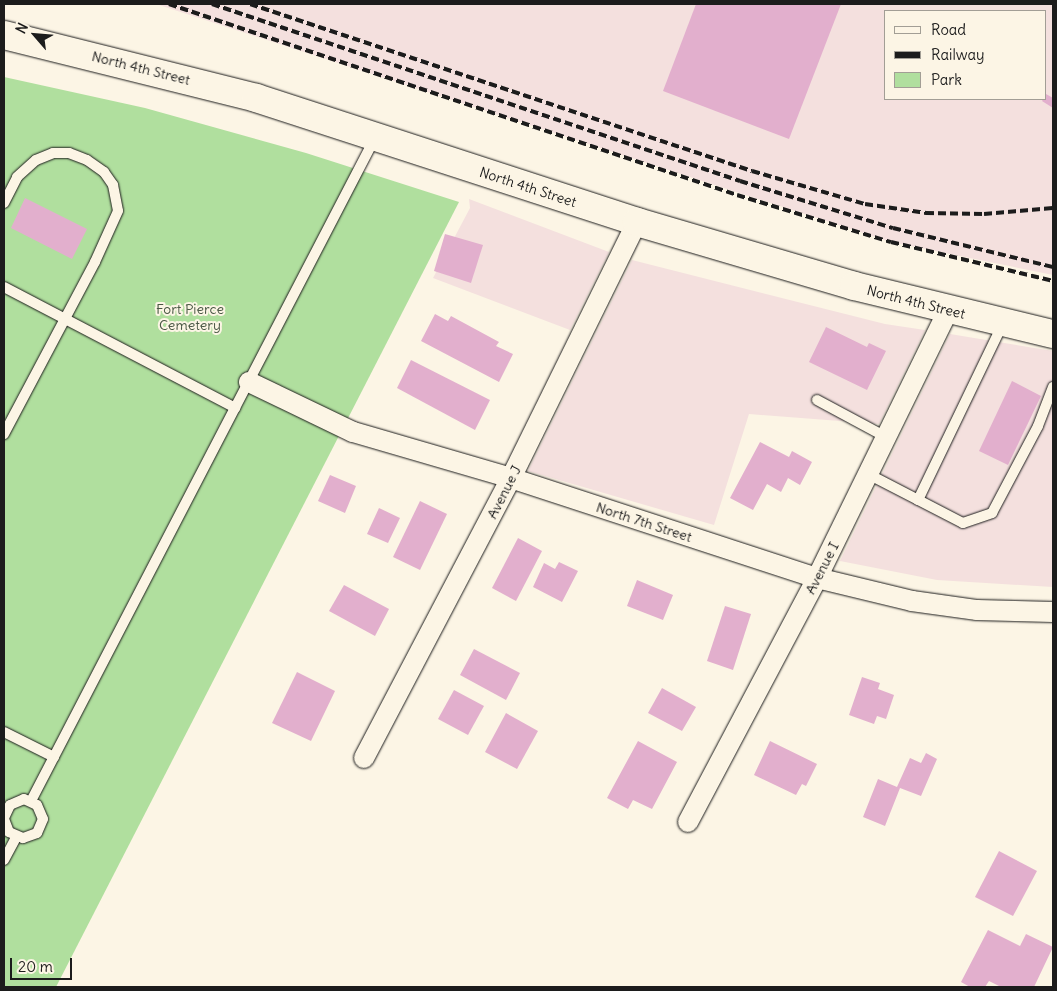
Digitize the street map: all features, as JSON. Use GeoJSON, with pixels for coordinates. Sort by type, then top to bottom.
{"type":"FeatureCollection","features":[{"type":"Feature","properties":{"kind":"main road","name":"North 4th Street"},"geometry":{"type":"LineString","coordinates":[[4,35],[256,98],[637,222],[948,311],[1053,334]]}},
{"type":"Feature","properties":{"kind":"street","name":"Avenue J"},"geometry":{"type":"LineString","coordinates":[[364,758],[511,478],[637,222]]}},
{"type":"Feature","properties":{"kind":"street","name":"Avenue I"},"geometry":{"type":"LineString","coordinates":[[688,822],[817,578],[948,311]]}},
{"type":"Feature","properties":{"kind":"street","name":"North 7th Street"},"geometry":{"type":"LineString","coordinates":[[249,382],[353,432],[511,478],[817,578],[912,601],[958,608],[1053,612]]}},
{"type":"Feature","properties":{"kind":"lane"},"geometry":{"type":"LineString","coordinates":[[31,801],[376,137]]}},
{"type":"Feature","properties":{"kind":"lane"},"geometry":{"type":"LineString","coordinates":[[4,203],[17,177],[36,160],[54,153],[69,153],[88,160],[104,172],[113,185],[118,211],[114,224],[4,434]]}},
{"type":"Feature","properties":{"kind":"lane"},"geometry":{"type":"LineString","coordinates":[[4,286],[235,408]]}},
{"type":"Feature","properties":{"kind":"lane"},"geometry":{"type":"LineString","coordinates":[[918,500],[1003,323]]}},
{"type":"Feature","properties":{"kind":"lane"},"geometry":{"type":"LineString","coordinates":[[868,474],[963,523],[992,513],[1038,426],[1053,387]]}},
{"type":"Feature","properties":{"kind":"lane"},"geometry":{"type":"LineString","coordinates":[[817,400],[886,437]]}},
{"type":"Feature","properties":{"kind":"lane"},"geometry":{"type":"LineString","coordinates":[[4,732],[54,757]]}},
{"type":"Feature","properties":{"kind":"lane"},"geometry":{"type":"LineString","coordinates":[[16,801],[31,801],[42,812],[41,827],[30,837],[16,837],[9,832],[4,819],[10,805],[16,801]]}},
{"type":"Feature","properties":{"kind":"lane"},"geometry":{"type":"LineString","coordinates":[[4,860],[16,837]]}},
{"type":"Feature","properties":{"kind":"shaded area"},"geometry":{"type":"Polygon","coordinates":[[[156,4],[1053,4],[1053,275],[891,242],[156,4]]]}},
{"type":"Feature","properties":{"kind":"shaded area"},"geometry":{"type":"Polygon","coordinates":[[[469,199],[609,252],[570,330],[433,278],[470,208],[469,199]]]}},
{"type":"Feature","properties":{"kind":"shaded area"},"geometry":{"type":"Polygon","coordinates":[[[632,260],[885,324],[925,330],[879,424],[749,414],[714,525],[528,471],[632,260]]]}},
{"type":"Feature","properties":{"kind":"shaded area"},"geometry":{"type":"Polygon","coordinates":[[[950,334],[1053,351],[1053,587],[937,580],[840,561],[950,334]]]}},
{"type":"Feature","properties":{"kind":"green space","name":"Fort Pierce Cemetery"},"geometry":{"type":"Polygon","coordinates":[[[4,77],[145,108],[306,153],[459,202],[56,987],[4,987],[4,77]]]}},
{"type":"Feature","properties":{"kind":"building"},"geometry":{"type":"Polygon","coordinates":[[[696,4],[841,4],[789,139],[663,91],[696,4]]]}},
{"type":"Feature","properties":{"kind":"building"},"geometry":{"type":"Polygon","coordinates":[[[1047,95],[1053,98],[1053,108],[1042,101],[1047,100],[1047,95]]]}},
{"type":"Feature","properties":{"kind":"building"},"geometry":{"type":"Polygon","coordinates":[[[25,198],[87,229],[72,259],[11,228],[25,198]]]}},
{"type":"Feature","properties":{"kind":"building"},"geometry":{"type":"Polygon","coordinates":[[[445,234],[483,245],[471,283],[434,271],[445,234]]]}},
{"type":"Feature","properties":{"kind":"building"},"geometry":{"type":"Polygon","coordinates":[[[435,314],[448,321],[451,316],[499,342],[496,346],[513,354],[499,382],[421,341],[435,314]]]}},
{"type":"Feature","properties":{"kind":"building"},"geometry":{"type":"Polygon","coordinates":[[[826,327],[867,347],[869,343],[886,351],[867,390],[809,362],[826,327]]]}},
{"type":"Feature","properties":{"kind":"building"},"geometry":{"type":"Polygon","coordinates":[[[411,360],[490,400],[475,430],[397,388],[411,360]]]}},
{"type":"Feature","properties":{"kind":"building"},"geometry":{"type":"Polygon","coordinates":[[[1012,381],[1041,396],[1008,465],[979,451],[1012,381]]]}},
{"type":"Feature","properties":{"kind":"building"},"geometry":{"type":"Polygon","coordinates":[[[760,442],[789,457],[792,451],[812,462],[800,485],[788,478],[781,492],[767,484],[753,510],[730,498],[760,442]]]}},
{"type":"Feature","properties":{"kind":"building"},"geometry":{"type":"Polygon","coordinates":[[[330,475],[356,486],[345,513],[318,501],[330,475]]]}},
{"type":"Feature","properties":{"kind":"building"},"geometry":{"type":"Polygon","coordinates":[[[420,501],[447,514],[420,570],[393,557],[420,501]]]}},
{"type":"Feature","properties":{"kind":"building"},"geometry":{"type":"Polygon","coordinates":[[[379,508],[400,518],[388,543],[367,534],[379,508]]]}},
{"type":"Feature","properties":{"kind":"building"},"geometry":{"type":"Polygon","coordinates":[[[518,538],[542,551],[516,601],[492,588],[518,538]]]}},
{"type":"Feature","properties":{"kind":"building"},"geometry":{"type":"Polygon","coordinates":[[[559,562],[578,571],[562,602],[533,587],[544,563],[555,569],[559,562]]]}},
{"type":"Feature","properties":{"kind":"building"},"geometry":{"type":"Polygon","coordinates":[[[637,580],[673,595],[663,620],[627,606],[637,580]]]}},
{"type":"Feature","properties":{"kind":"building"},"geometry":{"type":"Polygon","coordinates":[[[344,585],[389,609],[375,636],[329,611],[344,585]]]}},
{"type":"Feature","properties":{"kind":"building"},"geometry":{"type":"Polygon","coordinates":[[[725,606],[751,614],[733,670],[707,661],[725,606]]]}},
{"type":"Feature","properties":{"kind":"building"},"geometry":{"type":"Polygon","coordinates":[[[474,649],[520,673],[506,700],[460,675],[474,649]]]}},
{"type":"Feature","properties":{"kind":"building"},"geometry":{"type":"Polygon","coordinates":[[[297,672],[335,691],[311,741],[272,723],[297,672]]]}},
{"type":"Feature","properties":{"kind":"building"},"geometry":{"type":"Polygon","coordinates":[[[862,677],[880,683],[878,689],[894,695],[886,719],[877,716],[874,724],[849,715],[862,677]]]}},
{"type":"Feature","properties":{"kind":"building"},"geometry":{"type":"Polygon","coordinates":[[[662,688],[696,707],[682,731],[648,713],[662,688]]]}},
{"type":"Feature","properties":{"kind":"building"},"geometry":{"type":"Polygon","coordinates":[[[454,690],[484,706],[468,735],[438,719],[454,690]]]}},
{"type":"Feature","properties":{"kind":"building"},"geometry":{"type":"Polygon","coordinates":[[[506,713],[538,731],[517,769],[485,752],[506,713]]]}},
{"type":"Feature","properties":{"kind":"building"},"geometry":{"type":"Polygon","coordinates":[[[638,741],[677,762],[652,809],[633,800],[628,809],[607,798],[638,741]]]}},
{"type":"Feature","properties":{"kind":"building"},"geometry":{"type":"Polygon","coordinates":[[[770,741],[817,764],[806,786],[802,784],[796,795],[754,775],[770,741]]]}},
{"type":"Feature","properties":{"kind":"building"},"geometry":{"type":"Polygon","coordinates":[[[926,753],[937,759],[921,796],[900,788],[885,826],[863,817],[878,779],[897,787],[910,758],[921,763],[926,753]]]}},
{"type":"Feature","properties":{"kind":"building"},"geometry":{"type":"Polygon","coordinates":[[[999,851],[1037,871],[1013,916],[975,897],[999,851]]]}},
{"type":"Feature","properties":{"kind":"building"},"geometry":{"type":"Polygon","coordinates":[[[988,930],[1020,946],[1026,934],[1053,947],[1034,987],[1001,987],[989,981],[985,987],[970,987],[961,982],[988,930]]]}},
{"type":"Feature","properties":{"kind":"railway"},"geometry":{"type":"LineString","coordinates":[[169,4],[737,195],[891,242],[1053,281]]}},
{"type":"Feature","properties":{"kind":"railway"},"geometry":{"type":"LineString","coordinates":[[212,4],[740,181],[893,228],[1053,267]]}},
{"type":"Feature","properties":{"kind":"railway"},"geometry":{"type":"LineString","coordinates":[[250,4],[752,171],[865,204],[926,213],[984,214],[1053,208]]}}]}
